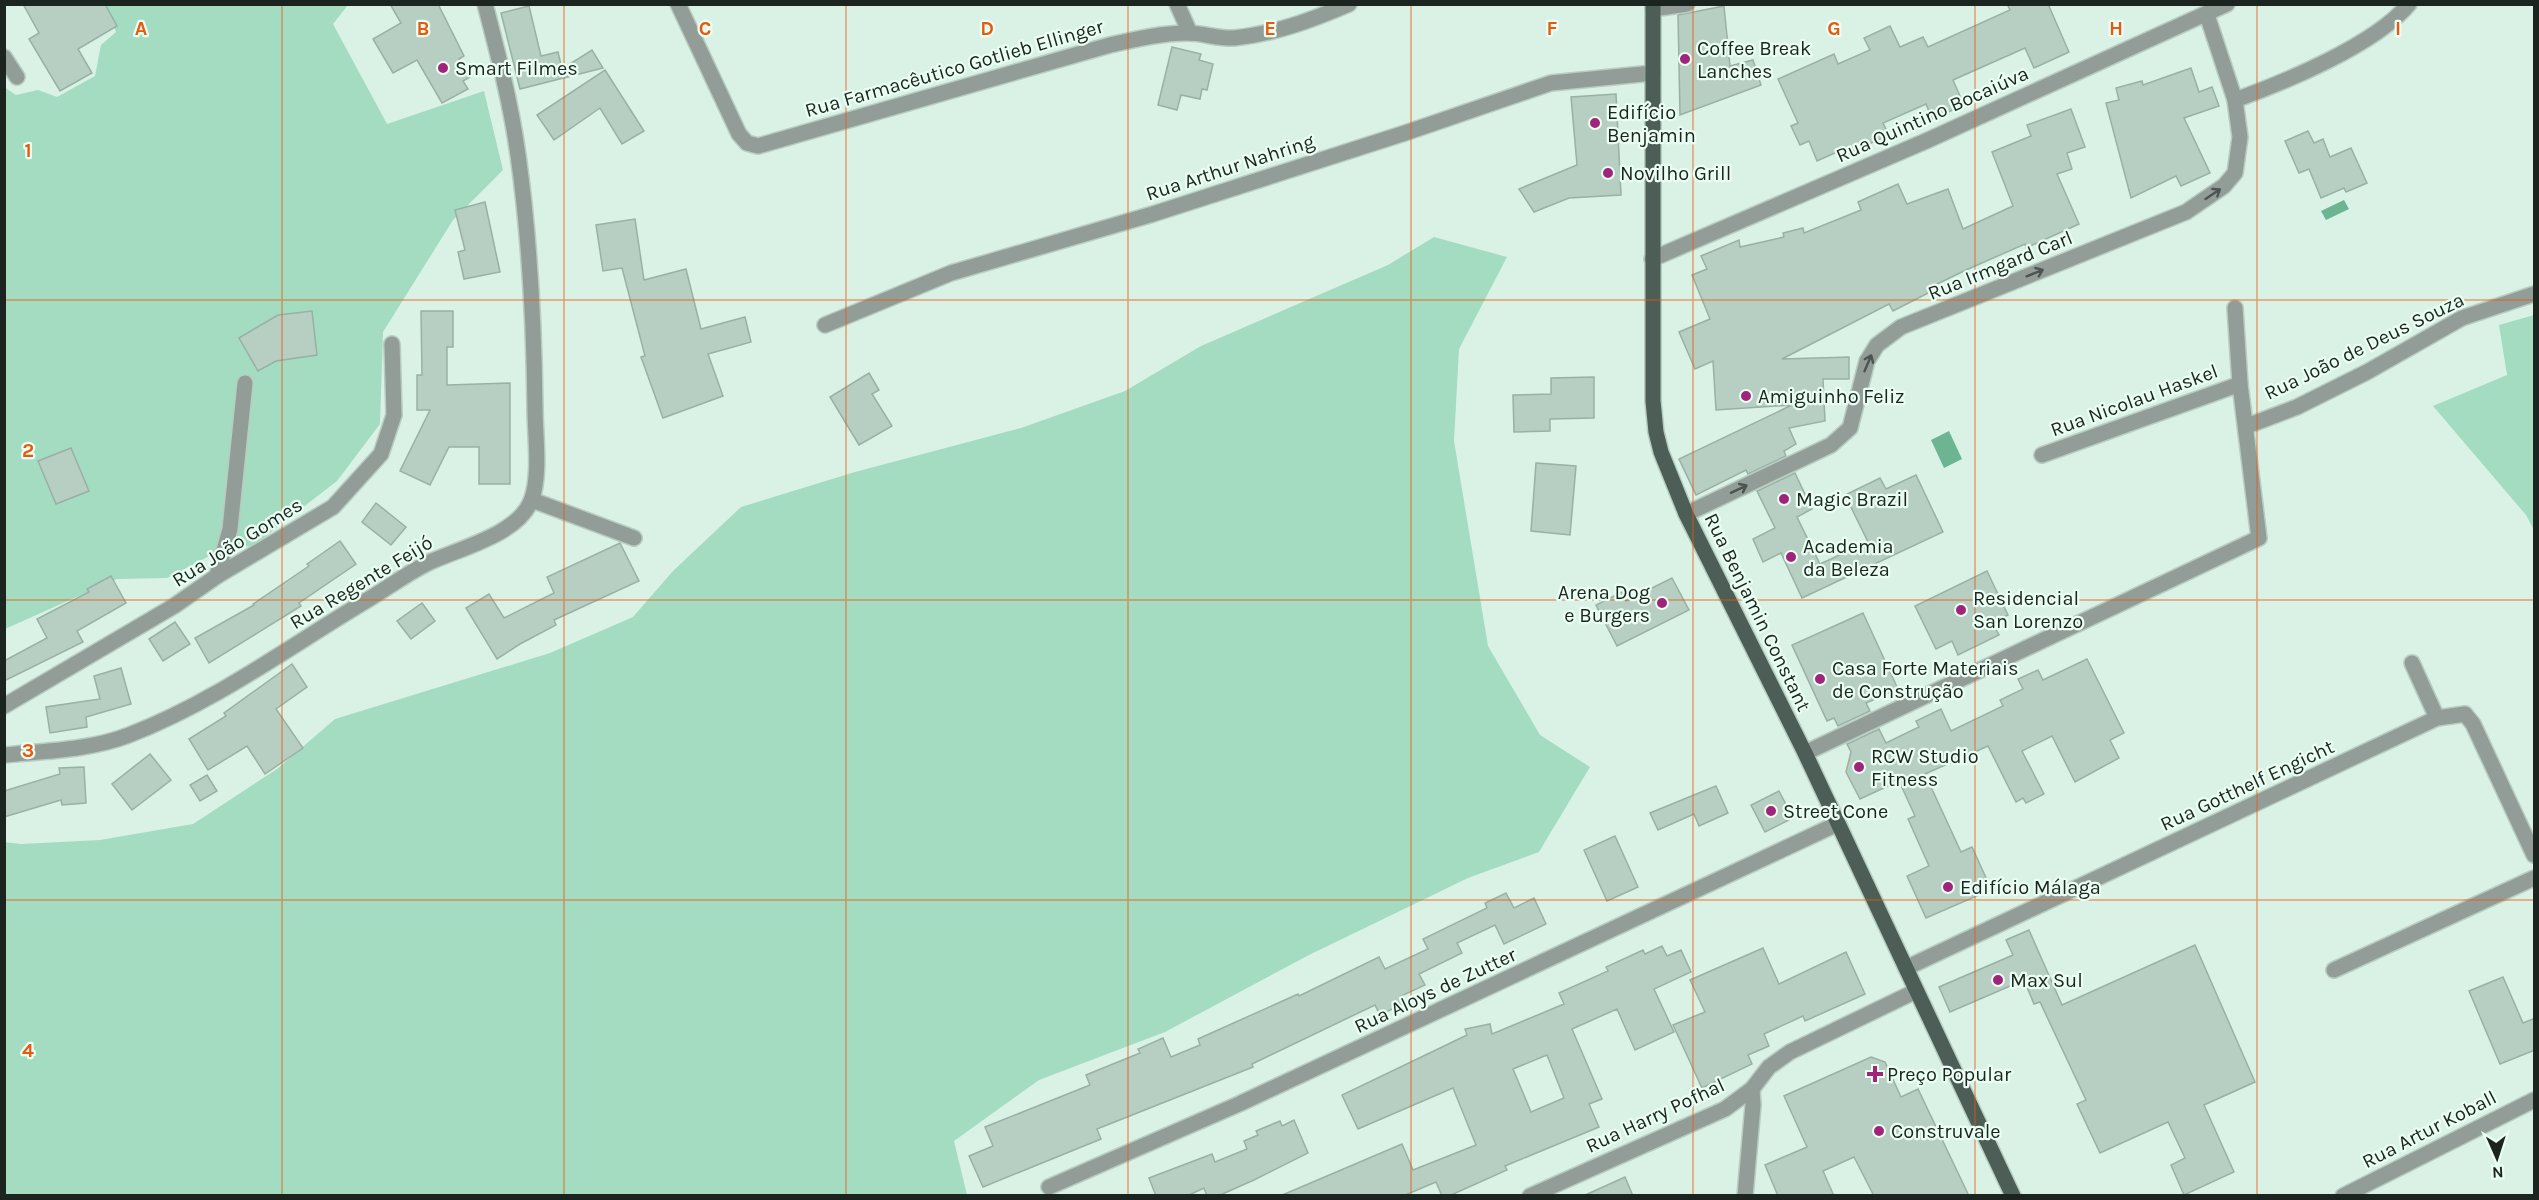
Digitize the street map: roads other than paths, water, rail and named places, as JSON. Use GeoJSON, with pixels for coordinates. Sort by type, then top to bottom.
{"type":"FeatureCollection","features":[{"type":"Feature","properties":{"kind":"main road","name":"Rua Benjamin Constant"},"geometry":{"type":"LineString","coordinates":[[1653,7],[1652,260],[1653,401],[1656,432],[1667,468],[1686,514],[1805,753],[2013,1196]]}},
{"type":"Feature","properties":{"kind":"street"},"geometry":{"type":"LineString","coordinates":[[485,4],[506,88],[516,143],[528,241],[535,397],[536,479],[532,500],[634,538]]}},
{"type":"Feature","properties":{"kind":"street","name":"Rua Farmacêutico Gotlieb Ellinger"},"geometry":{"type":"LineString","coordinates":[[678,4],[739,134],[747,143],[758,146],[1110,45],[1155,35],[1190,33],[1231,38],[1265,33],[1306,23],[1349,4]]}},
{"type":"Feature","properties":{"kind":"street"},"geometry":{"type":"LineString","coordinates":[[1177,4],[1190,33]]}},
{"type":"Feature","properties":{"kind":"street"},"geometry":{"type":"LineString","coordinates":[[1653,7],[1687,4]]}},
{"type":"Feature","properties":{"kind":"street","name":"Rua Quintino Bocaiúva"},"geometry":{"type":"LineString","coordinates":[[1652,260],[2228,4]]}},
{"type":"Feature","properties":{"kind":"street"},"geometry":{"type":"LineString","coordinates":[[2235,100],[2275,86],[2362,41],[2398,18],[2409,4]]}},
{"type":"Feature","properties":{"kind":"street","name":"Rua Irmgard Carl"},"geometry":{"type":"LineString","coordinates":[[1686,514],[1831,445],[1850,428],[1867,361],[1877,345],[1901,327],[2186,212],[2224,186],[2235,173],[2240,137],[2235,100],[2207,15]]}},
{"type":"Feature","properties":{"kind":"street"},"geometry":{"type":"LineString","coordinates":[[4,57],[17,77]]}},
{"type":"Feature","properties":{"kind":"street","name":"Rua Arthur Nahring"},"geometry":{"type":"LineString","coordinates":[[825,325],[951,273],[1153,214],[1551,83],[1653,73]]}},
{"type":"Feature","properties":{"kind":"street","name":"Rua João de Deus Souza"},"geometry":{"type":"LineString","coordinates":[[2247,426],[2297,406],[2357,377],[2462,318],[2535,294]]}},
{"type":"Feature","properties":{"kind":"street"},"geometry":{"type":"LineString","coordinates":[[1805,753],[2259,538],[2247,426],[2240,384],[2235,308]]}},
{"type":"Feature","properties":{"kind":"street","name":"Rua João Gomes"},"geometry":{"type":"LineString","coordinates":[[4,706],[174,606],[217,576],[333,507],[381,454],[394,415],[392,344]]}},
{"type":"Feature","properties":{"kind":"street"},"geometry":{"type":"LineString","coordinates":[[217,576],[230,529],[245,383]]}},
{"type":"Feature","properties":{"kind":"street","name":"Rua Nicolau Haskel"},"geometry":{"type":"LineString","coordinates":[[2042,455],[2240,384]]}},
{"type":"Feature","properties":{"kind":"street","name":"Rua Regente Feijó"},"geometry":{"type":"LineString","coordinates":[[4,755],[85,746],[128,736],[181,712],[248,675],[427,564],[504,530],[523,517],[532,500]]}},
{"type":"Feature","properties":{"kind":"street"},"geometry":{"type":"LineString","coordinates":[[2412,663],[2437,718]]}},
{"type":"Feature","properties":{"kind":"street","name":"Rua Gotthelf Engicht"},"geometry":{"type":"LineString","coordinates":[[1905,968],[2437,718],[2464,714],[2473,724],[2535,855]]}},
{"type":"Feature","properties":{"kind":"street","name":"Rua Aloys de Zutter"},"geometry":{"type":"LineString","coordinates":[[1049,1187],[1250,1099],[1837,824]]}},
{"type":"Feature","properties":{"kind":"street"},"geometry":{"type":"LineString","coordinates":[[2334,970],[2535,878]]}},
{"type":"Feature","properties":{"kind":"street","name":"Rua Harry Pofhal"},"geometry":{"type":"LineString","coordinates":[[1530,1196],[1725,1109],[1752,1089],[1769,1067],[1790,1052],[1916,991]]}},
{"type":"Feature","properties":{"kind":"street"},"geometry":{"type":"LineString","coordinates":[[1745,1196],[1753,1105],[1752,1089]]}},
{"type":"Feature","properties":{"kind":"street","name":"Rua Artur Koball"},"geometry":{"type":"LineString","coordinates":[[2343,1196],[2535,1100]]}},
{"type":"Feature","properties":{"kind":"place","name":"Coffee Break Lanches"},"geometry":{"type":"Point","coordinates":[1685,59]}},
{"type":"Feature","properties":{"kind":"place","name":"Smart Filmes"},"geometry":{"type":"Point","coordinates":[443,68]}},
{"type":"Feature","properties":{"kind":"place","name":"Edifício Benjamin"},"geometry":{"type":"Point","coordinates":[1595,123]}},
{"type":"Feature","properties":{"kind":"place","name":"Novilho Grill"},"geometry":{"type":"Point","coordinates":[1608,173]}},
{"type":"Feature","properties":{"kind":"place","name":"Amiguinho Feliz"},"geometry":{"type":"Point","coordinates":[1746,396]}},
{"type":"Feature","properties":{"kind":"place","name":"Magic Brazil"},"geometry":{"type":"Point","coordinates":[1784,499]}},
{"type":"Feature","properties":{"kind":"place","name":"Academia da Beleza"},"geometry":{"type":"Point","coordinates":[1791,557]}},
{"type":"Feature","properties":{"kind":"place","name":"Arena Dog e Burgers"},"geometry":{"type":"Point","coordinates":[1662,603]}},
{"type":"Feature","properties":{"kind":"place","name":"Residencial San Lorenzo"},"geometry":{"type":"Point","coordinates":[1961,610]}},
{"type":"Feature","properties":{"kind":"place","name":"Casa Forte Materiais de Construção"},"geometry":{"type":"Point","coordinates":[1820,679]}},
{"type":"Feature","properties":{"kind":"place","name":"RCW Studio Fitness"},"geometry":{"type":"Point","coordinates":[1859,767]}},
{"type":"Feature","properties":{"kind":"place","name":"Street Cone"},"geometry":{"type":"Point","coordinates":[1771,811]}},
{"type":"Feature","properties":{"kind":"place","name":"Edifício Málaga"},"geometry":{"type":"Point","coordinates":[1948,887]}},
{"type":"Feature","properties":{"kind":"place","name":"Max Sul"},"geometry":{"type":"Point","coordinates":[1998,980]}},
{"type":"Feature","properties":{"kind":"place","name":"Preço Popular"},"geometry":{"type":"Point","coordinates":[1875,1074]}},
{"type":"Feature","properties":{"kind":"place","name":"Construvale"},"geometry":{"type":"Point","coordinates":[1879,1131]}}]}
